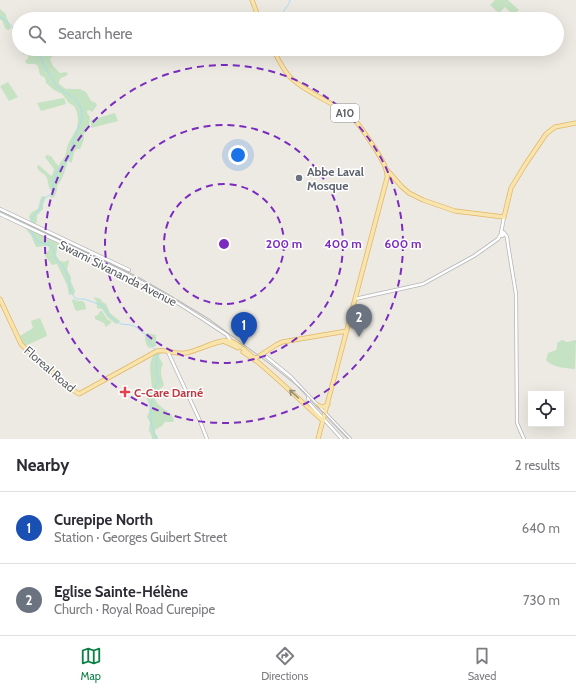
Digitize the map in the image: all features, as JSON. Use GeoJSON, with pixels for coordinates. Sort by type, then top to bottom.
{"type":"FeatureCollection","features":[{"type":"Feature","properties":{"kind":"main road"},"geometry":{"type":"LineString","coordinates":[[252,0],[257,12]]}},
{"type":"Feature","properties":{"kind":"main road","name":"A10"},"geometry":{"type":"LineString","coordinates":[[277,56],[290,77],[302,87],[339,108],[354,119],[381,158],[390,177]]}},
{"type":"Feature","properties":{"kind":"main road"},"geometry":{"type":"LineString","coordinates":[[318,439],[346,331],[390,177],[409,194],[442,208],[504,217],[511,188],[546,134],[555,127],[576,123]]}},
{"type":"Feature","properties":{"kind":"main road","name":"Floreal Road"},"geometry":{"type":"LineString","coordinates":[[0,299],[25,348],[79,394],[156,352],[167,351]]}},
{"type":"Feature","properties":{"kind":"main road"},"geometry":{"type":"LineString","coordinates":[[225,340],[251,357],[256,358],[276,345],[284,342],[346,331]]}},
{"type":"Feature","properties":{"kind":"main road"},"geometry":{"type":"LineString","coordinates":[[167,351],[187,353],[225,340],[231,341],[323,419]]}},
{"type":"Feature","properties":{"kind":"main road"},"geometry":{"type":"LineString","coordinates":[[318,405],[322,407],[328,404]]}},
{"type":"Feature","properties":{"kind":"street"},"geometry":{"type":"LineString","coordinates":[[0,209],[129,270]]}},
{"type":"Feature","properties":{"kind":"street","name":"Swami Sivananda Avenue"},"geometry":{"type":"LineString","coordinates":[[0,214],[117,269],[155,290],[221,331],[225,340]]}},
{"type":"Feature","properties":{"kind":"street"},"geometry":{"type":"LineString","coordinates":[[504,217],[502,228],[503,234],[507,237],[516,294],[517,423],[524,439]]}},
{"type":"Feature","properties":{"kind":"street"},"geometry":{"type":"LineString","coordinates":[[355,299],[423,284],[475,255],[503,234]]}},
{"type":"Feature","properties":{"kind":"street"},"geometry":{"type":"LineString","coordinates":[[231,341],[236,347]]}},
{"type":"Feature","properties":{"kind":"street"},"geometry":{"type":"LineString","coordinates":[[167,351],[174,362],[207,439]]}},
{"type":"Feature","properties":{"kind":"street"},"geometry":{"type":"LineString","coordinates":[[174,362],[175,353]]}},
{"type":"Feature","properties":{"kind":"street"},"geometry":{"type":"LineString","coordinates":[[263,354],[291,377],[350,439]]}},
{"type":"Feature","properties":{"kind":"street"},"geometry":{"type":"LineString","coordinates":[[308,394],[309,402],[342,439]]}},
{"type":"Feature","properties":{"kind":"green space"},"geometry":{"type":"Polygon","coordinates":[[[495,0],[508,0],[519,10],[517,12],[510,12],[505,7],[500,12],[498,12],[490,5],[495,0]]]}},
{"type":"Feature","properties":{"kind":"green space"},"geometry":{"type":"Polygon","coordinates":[[[0,9],[6,14],[11,28],[8,30],[5,28],[2,20],[0,20],[0,9]]]}},
{"type":"Feature","properties":{"kind":"green space"},"geometry":{"type":"Polygon","coordinates":[[[28,56],[53,56],[50,59],[53,66],[60,73],[66,72],[68,74],[60,79],[59,84],[66,89],[80,89],[86,92],[91,101],[97,105],[92,112],[90,110],[87,111],[90,117],[89,126],[84,134],[81,147],[74,152],[72,162],[71,163],[68,161],[57,186],[56,194],[53,198],[50,197],[52,191],[49,188],[46,176],[37,167],[38,165],[40,166],[51,176],[53,174],[54,169],[45,157],[47,155],[51,156],[58,166],[59,165],[65,156],[68,144],[77,128],[77,112],[74,106],[69,103],[62,94],[54,90],[46,83],[45,78],[40,75],[38,66],[35,64],[27,64],[25,61],[28,56]]]}},
{"type":"Feature","properties":{"kind":"green space"},"geometry":{"type":"Polygon","coordinates":[[[8,82],[18,97],[9,101],[0,86],[8,82]]]}},
{"type":"Feature","properties":{"kind":"green space"},"geometry":{"type":"Polygon","coordinates":[[[64,98],[66,104],[41,111],[37,103],[64,98]]]}},
{"type":"Feature","properties":{"kind":"green space"},"geometry":{"type":"Polygon","coordinates":[[[115,113],[118,121],[91,128],[91,120],[115,113]]]}},
{"type":"Feature","properties":{"kind":"green space"},"geometry":{"type":"Polygon","coordinates":[[[41,197],[46,197],[43,204],[43,209],[37,215],[36,224],[34,224],[31,222],[29,216],[32,212],[38,209],[41,197]]]}},
{"type":"Feature","properties":{"kind":"green space"},"geometry":{"type":"Polygon","coordinates":[[[25,228],[58,244],[56,255],[60,261],[64,262],[69,260],[67,269],[75,291],[74,294],[69,295],[67,285],[57,264],[52,265],[45,256],[49,250],[49,247],[36,247],[31,235],[25,228]]]}},
{"type":"Feature","properties":{"kind":"green space"},"geometry":{"type":"Polygon","coordinates":[[[94,297],[101,299],[101,301],[106,304],[110,313],[120,321],[118,323],[116,324],[108,318],[102,309],[97,308],[97,303],[94,297]]]}},
{"type":"Feature","properties":{"kind":"green space"},"geometry":{"type":"Polygon","coordinates":[[[73,299],[83,301],[86,309],[76,311],[72,301],[73,299]]]}},
{"type":"Feature","properties":{"kind":"green space"},"geometry":{"type":"Polygon","coordinates":[[[100,311],[102,311],[107,319],[112,322],[106,327],[104,323],[95,319],[95,316],[98,315],[100,311]]]}},
{"type":"Feature","properties":{"kind":"green space"},"geometry":{"type":"Polygon","coordinates":[[[40,318],[47,336],[25,346],[20,336],[33,328],[31,321],[40,318]]]}},
{"type":"Feature","properties":{"kind":"green space"},"geometry":{"type":"Polygon","coordinates":[[[146,333],[156,335],[156,346],[149,348],[145,341],[146,333]]]}},
{"type":"Feature","properties":{"kind":"green space"},"geometry":{"type":"Polygon","coordinates":[[[562,340],[567,342],[576,340],[575,369],[552,365],[546,360],[548,353],[556,350],[557,343],[562,340]]]}},
{"type":"Feature","properties":{"kind":"green space"},"geometry":{"type":"Polygon","coordinates":[[[162,351],[159,357],[163,364],[161,372],[164,385],[155,395],[155,398],[160,406],[171,414],[174,420],[173,422],[165,422],[162,426],[155,430],[158,439],[152,439],[149,430],[150,422],[147,417],[149,408],[146,394],[147,389],[152,387],[150,371],[151,360],[153,356],[162,351]]]}},
{"type":"Feature","properties":{"kind":"waterway"},"geometry":{"type":"LineString","coordinates":[[284,12],[290,0]]}},
{"type":"Feature","properties":{"kind":"waterway"},"geometry":{"type":"LineString","coordinates":[[0,16],[12,26]]}},
{"type":"Feature","properties":{"kind":"waterway"},"geometry":{"type":"LineString","coordinates":[[31,227],[32,218],[39,210],[43,200],[52,194],[56,174],[70,156],[73,141],[82,117],[82,112],[77,102],[55,84],[40,56]]}},
{"type":"Feature","properties":{"kind":"waterway"},"geometry":{"type":"LineString","coordinates":[[31,231],[38,242],[49,245],[53,248],[55,259],[63,266],[74,297],[101,305],[117,322],[136,327],[146,335],[155,350]]}},
{"type":"Feature","properties":{"kind":"waterway"},"geometry":{"type":"LineString","coordinates":[[156,439],[151,423],[151,407],[154,388],[159,381],[156,370],[157,353]]}},
{"type":"Feature","properties":{"kind":"tram line"},"geometry":{"type":"LineString","coordinates":[[0,211],[138,277],[209,319],[300,388],[349,439]]}},
{"type":"Feature","properties":{"kind":"place","name":"Abbe Laval Mosque"},"geometry":{"type":"Point","coordinates":[299,178]}},
{"type":"Feature","properties":{"kind":"place","name":"Eglise Sainte-Hélène"},"geometry":{"type":"Point","coordinates":[359,337]}},
{"type":"Feature","properties":{"kind":"place","name":"Curepipe North"},"geometry":{"type":"Point","coordinates":[244,345]}},
{"type":"Feature","properties":{"kind":"place","name":"C-Care Darné"},"geometry":{"type":"Point","coordinates":[125,392]}}]}
